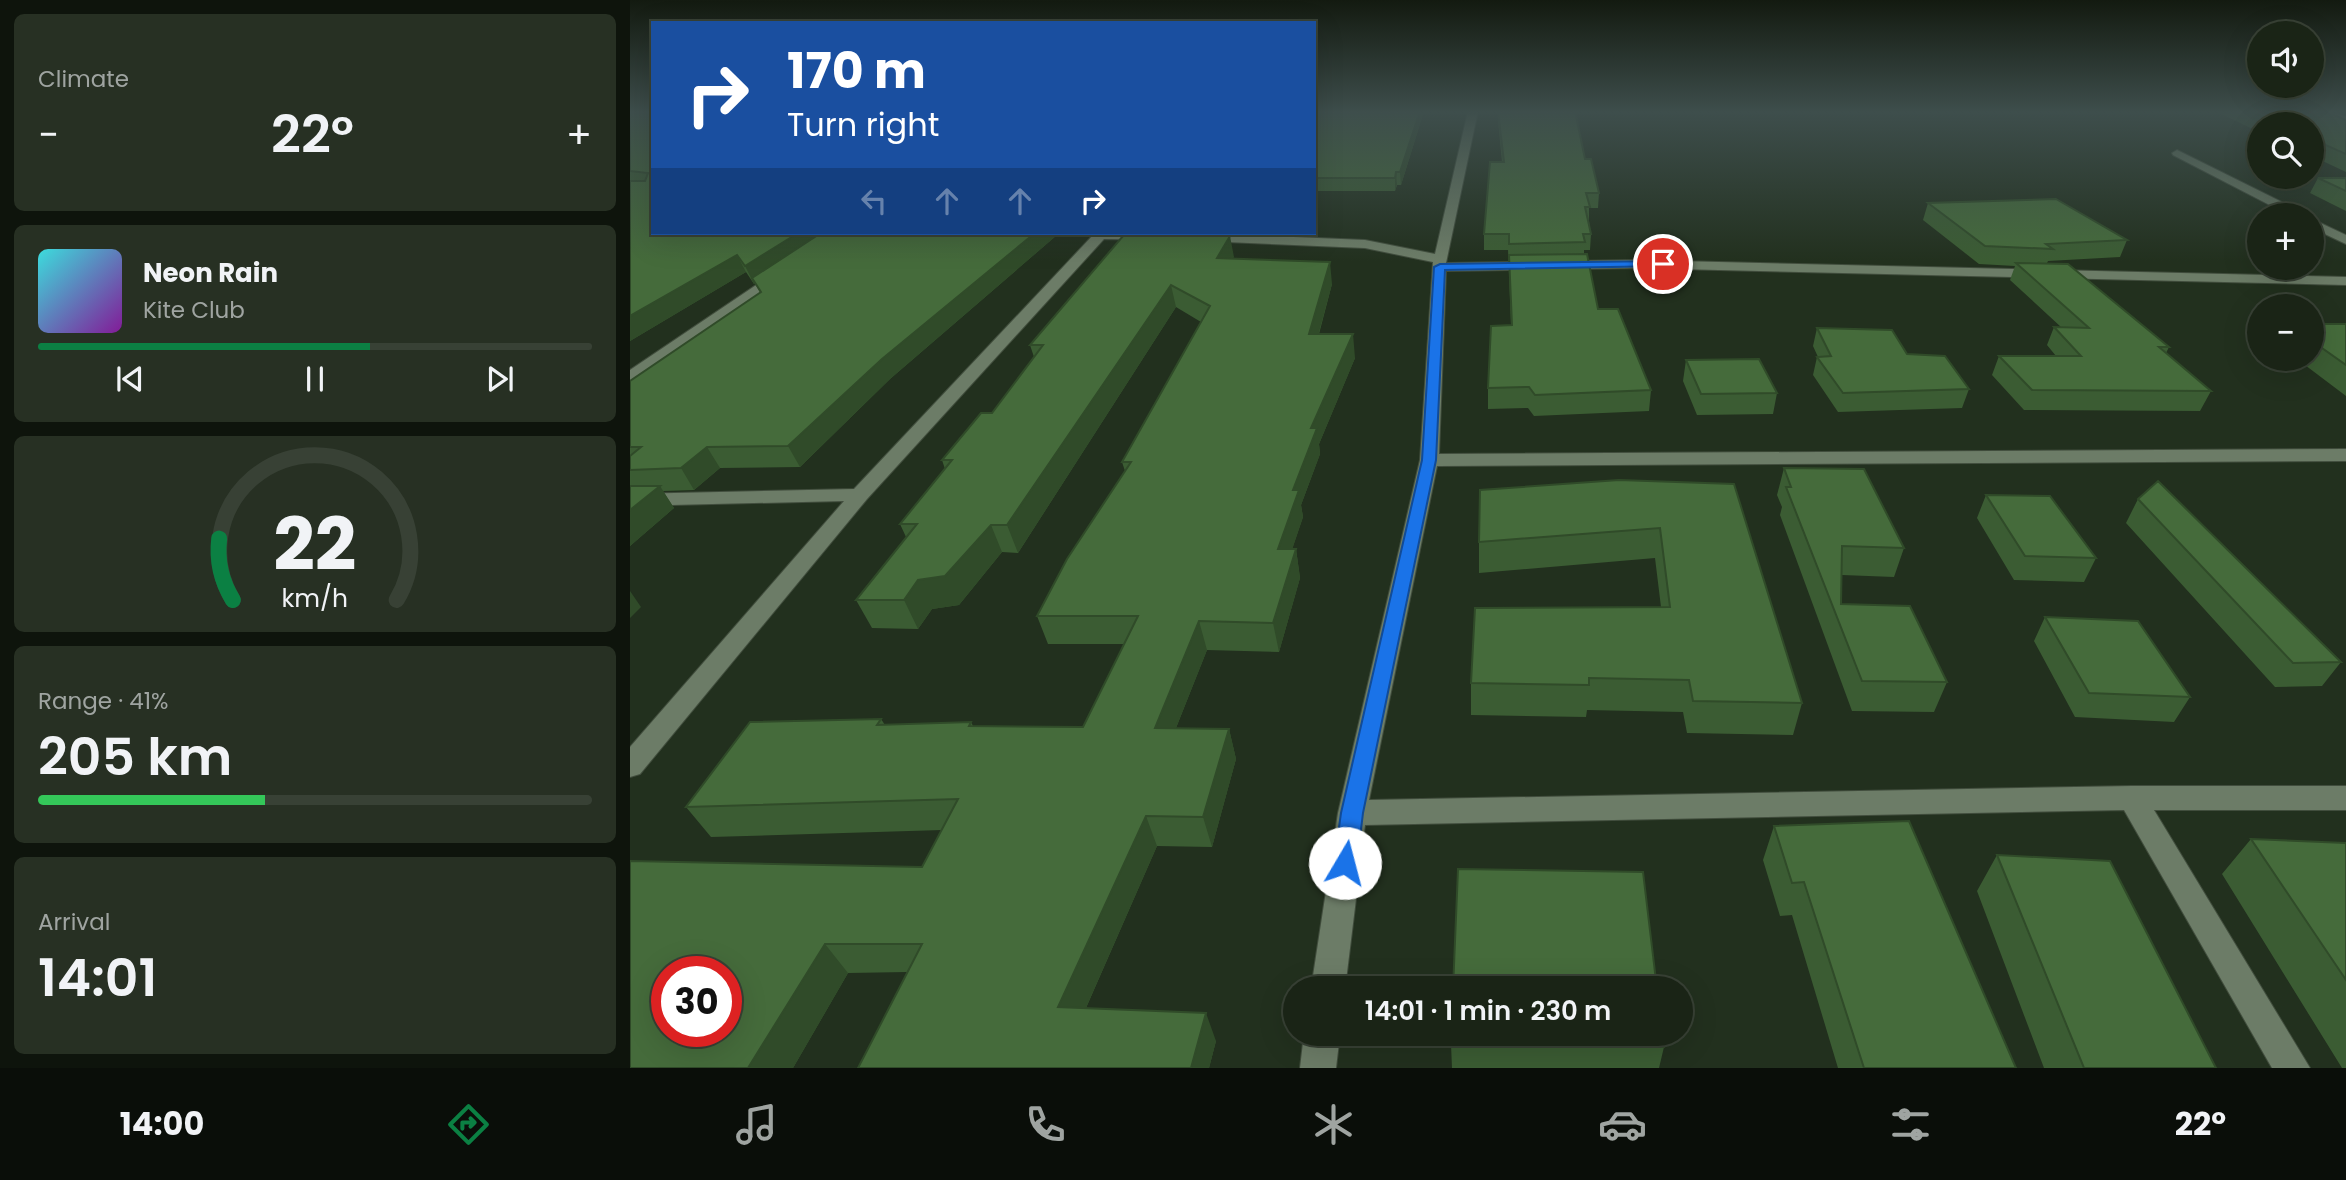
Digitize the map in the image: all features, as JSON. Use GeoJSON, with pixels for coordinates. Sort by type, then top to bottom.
{"type":"FeatureCollection","features":[{"type":"Feature","properties":{"kind":"street"},"geometry":{"type":"LineString","coordinates":[[1330,976],[1352,813],[1429,460],[1440,263],[1462,161]]}},
{"type":"Feature","properties":{"kind":"street"},"geometry":{"type":"LineString","coordinates":[[2192,161],[2275,203]]}},
{"type":"Feature","properties":{"kind":"street"},"geometry":{"type":"LineString","coordinates":[[2324,229],[2346,240]]}},
{"type":"Feature","properties":{"kind":"street"},"geometry":{"type":"LineString","coordinates":[[630,766],[860,495],[1100,235]]}},
{"type":"Feature","properties":{"kind":"street"},"geometry":{"type":"LineString","coordinates":[[1129,235],[1364,244],[1440,263],[1650,264],[2346,281]]}},
{"type":"Feature","properties":{"kind":"street"},"geometry":{"type":"LineString","coordinates":[[630,377],[798,263]]}},
{"type":"Feature","properties":{"kind":"street"},"geometry":{"type":"LineString","coordinates":[[1429,460],[2346,455]]}},
{"type":"Feature","properties":{"kind":"street"},"geometry":{"type":"LineString","coordinates":[[630,500],[860,495]]}},
{"type":"Feature","properties":{"kind":"street"},"geometry":{"type":"LineString","coordinates":[[1352,813],[2132,798],[2346,798]]}},
{"type":"Feature","properties":{"kind":"street"},"geometry":{"type":"LineString","coordinates":[[2132,798],[2292,1068]]}},
{"type":"Feature","properties":{"kind":"street"},"geometry":{"type":"LineString","coordinates":[[1318,1068],[1321,1046]]}},
{"type":"Feature","properties":{"kind":"building"},"geometry":{"type":"Polygon","coordinates":[[[630,161],[651,161],[651,235],[795,235],[745,266],[737,255],[630,316],[630,181],[645,181],[648,173],[630,171],[630,161]]]}},
{"type":"Feature","properties":{"kind":"building"},"geometry":{"type":"Polygon","coordinates":[[[1316,161],[1404,161],[1395,178],[1316,178],[1316,161]]]}},
{"type":"Feature","properties":{"kind":"building"},"geometry":{"type":"Polygon","coordinates":[[[1591,161],[1599,193],[1586,193],[1590,207],[1585,207],[1591,234],[1583,234],[1585,242],[1509,244],[1509,234],[1484,234],[1490,162],[1591,161]]]}},
{"type":"Feature","properties":{"kind":"building"},"geometry":{"type":"Polygon","coordinates":[[[2324,178],[2346,178],[2346,191],[2324,181],[2324,178]]]}},
{"type":"Feature","properties":{"kind":"building"},"geometry":{"type":"Polygon","coordinates":[[[2056,199],[2127,240],[2046,244],[2053,249],[1985,246],[1928,203],[2056,199]]]}},
{"type":"Feature","properties":{"kind":"building"},"geometry":{"type":"Polygon","coordinates":[[[818,235],[1033,235],[882,359],[788,446],[707,447],[681,468],[630,470],[630,456],[641,447],[630,447],[630,381],[761,292],[752,278],[818,235]]]}},
{"type":"Feature","properties":{"kind":"building"},"geometry":{"type":"Polygon","coordinates":[[[1123,236],[1230,236],[1217,258],[1330,262],[1309,334],[1353,334],[1311,428],[1317,428],[1293,490],[1299,490],[1278,549],[1296,549],[1273,623],[1199,621],[1155,728],[1229,729],[1203,817],[1146,816],[1058,1007],[1206,1013],[1191,1068],[858,1068],[922,944],[825,944],[748,1068],[630,1068],[630,861],[922,867],[958,799],[686,807],[750,722],[881,719],[877,725],[971,722],[969,726],[1083,727],[1138,616],[1037,616],[1067,559],[1131,462],[1122,462],[1210,306],[1171,285],[1007,525],[991,525],[945,576],[918,580],[904,600],[856,600],[917,524],[900,524],[952,460],[942,460],[981,413],[992,413],[1043,345],[1030,345],[1123,236]]]}},
{"type":"Feature","properties":{"kind":"building"},"geometry":{"type":"Polygon","coordinates":[[[1587,254],[1598,309],[1618,309],[1651,390],[1535,395],[1529,387],[1488,388],[1491,326],[1512,325],[1509,255],[1587,254]]]}},
{"type":"Feature","properties":{"kind":"building"},"geometry":{"type":"Polygon","coordinates":[[[2016,263],[2068,264],[2169,347],[2159,347],[2211,391],[2032,390],[1999,356],[2081,356],[2054,327],[2089,328],[2016,263]]]}},
{"type":"Feature","properties":{"kind":"building"},"geometry":{"type":"Polygon","coordinates":[[[2324,324],[2346,324],[2346,365],[2324,349],[2324,324]]]}},
{"type":"Feature","properties":{"kind":"building"},"geometry":{"type":"Polygon","coordinates":[[[1817,328],[1892,330],[1907,354],[1945,356],[1969,389],[1843,393],[1817,357],[1831,356],[1817,328]]]}},
{"type":"Feature","properties":{"kind":"building"},"geometry":{"type":"Polygon","coordinates":[[[1759,359],[1777,393],[1701,394],[1686,360],[1759,359]]]}},
{"type":"Feature","properties":{"kind":"building"},"geometry":{"type":"Polygon","coordinates":[[[1784,468],[1864,469],[1904,548],[1842,546],[1841,604],[1910,606],[1947,682],[1862,681],[1786,487],[1791,487],[1784,468]]]}},
{"type":"Feature","properties":{"kind":"building"},"geometry":{"type":"Polygon","coordinates":[[[1619,480],[1734,484],[1802,703],[1693,701],[1689,680],[1589,678],[1589,685],[1471,683],[1475,608],[1670,607],[1660,528],[1479,542],[1480,490],[1619,480]]]}},
{"type":"Feature","properties":{"kind":"building"},"geometry":{"type":"Polygon","coordinates":[[[2158,481],[2341,662],[2293,663],[2138,499],[2158,481]]]}},
{"type":"Feature","properties":{"kind":"building"},"geometry":{"type":"Polygon","coordinates":[[[630,486],[660,486],[630,510],[630,486]]]}},
{"type":"Feature","properties":{"kind":"building"},"geometry":{"type":"Polygon","coordinates":[[[1986,495],[2050,496],[2096,558],[2025,556],[1986,495]]]}},
{"type":"Feature","properties":{"kind":"building"},"geometry":{"type":"Polygon","coordinates":[[[2045,617],[2138,621],[2190,697],[2089,693],[2045,617]]]}},
{"type":"Feature","properties":{"kind":"building"},"geometry":{"type":"Polygon","coordinates":[[[1909,821],[2016,1068],[1864,1068],[1804,882],[1792,883],[1774,826],[1909,821]]]}},
{"type":"Feature","properties":{"kind":"building"},"geometry":{"type":"Polygon","coordinates":[[[2251,839],[2346,843],[2346,980],[2251,839]]]}},
{"type":"Feature","properties":{"kind":"building"},"geometry":{"type":"Polygon","coordinates":[[[1997,855],[2110,861],[2216,1068],[2084,1068],[1997,855]]]}},
{"type":"Feature","properties":{"kind":"building"},"geometry":{"type":"Polygon","coordinates":[[[1458,869],[1643,872],[1655,976],[1454,976],[1458,869]]]}},
{"type":"Feature","properties":{"kind":"building"},"geometry":{"type":"Polygon","coordinates":[[[1593,1046],[1664,1046],[1664,1047],[1593,1046]]]}},
{"type":"Feature","properties":{"kind":"route"},"geometry":{"type":"LineString","coordinates":[[1345,863],[1352,813],[1429,460],[1440,267],[1663,264]]}}]}
